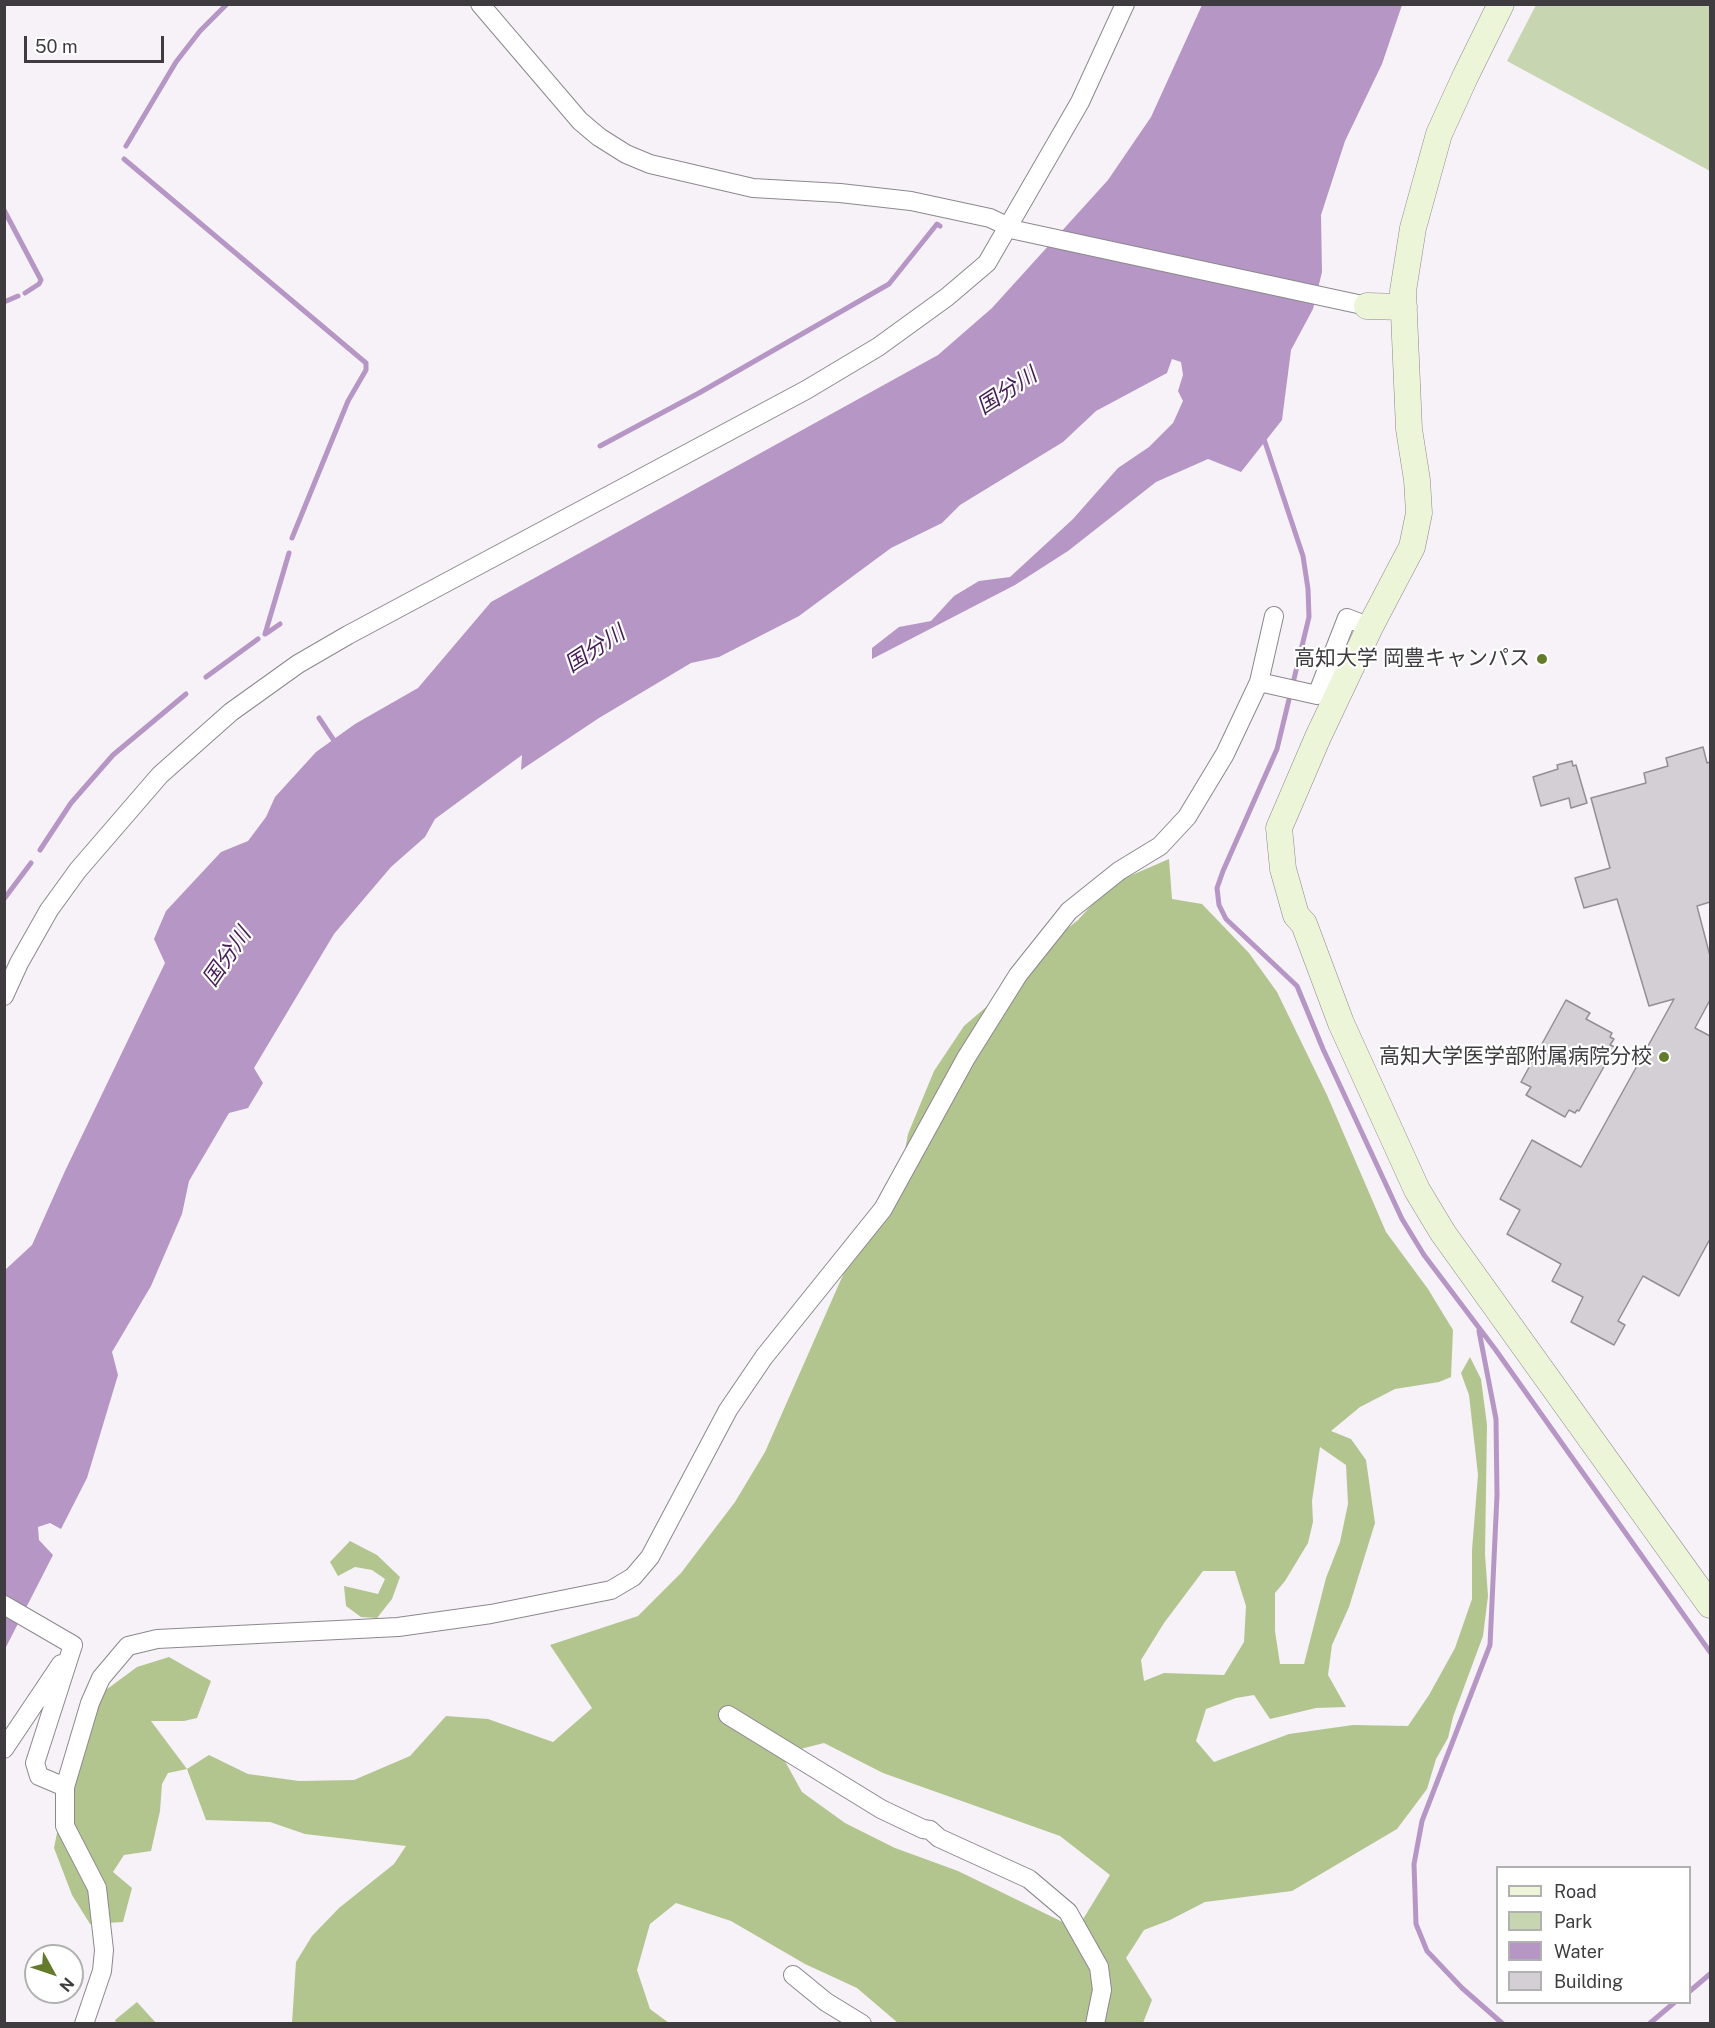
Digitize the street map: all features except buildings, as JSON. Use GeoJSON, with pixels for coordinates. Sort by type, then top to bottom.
{"type":"FeatureCollection","features":[{"type":"Feature","properties":{"kind":"street"},"geometry":{"type":"LineString","coordinates":[[480,4],[580,121],[599,137],[633,157],[659,167],[753,188],[891,198],[990,218],[1011,228],[1367,306],[1404,307]]}},
{"type":"Feature","properties":{"kind":"street"},"geometry":{"type":"LineString","coordinates":[[4,996],[19,963],[49,910],[78,870],[160,775],[231,712],[298,664],[348,635],[795,396],[878,347],[947,297],[987,263],[1011,228],[1080,102],[1125,4]]}},
{"type":"Feature","properties":{"kind":"street"},"geometry":{"type":"LineString","coordinates":[[1501,4],[1464,77],[1436,145],[1413,228],[1403,291],[1409,429],[1417,480],[1419,513],[1412,547],[1370,627],[1318,737],[1279,828],[1282,868],[1296,915],[1304,924],[1341,1023],[1417,1190],[1443,1233],[1710,1605]]}},
{"type":"Feature","properties":{"kind":"street"},"geometry":{"type":"LineString","coordinates":[[84,2024],[102,1971],[104,1950],[98,1888],[65,1826],[65,1787],[90,1703],[101,1678],[128,1646],[157,1639],[387,1628],[422,1624],[491,1614],[611,1590],[633,1577],[650,1557],[728,1410],[764,1357],[883,1209],[966,1058],[1018,975],[1069,911],[1119,871],[1160,846],[1187,817],[1267,684],[1274,616]]}},
{"type":"Feature","properties":{"kind":"street"},"geometry":{"type":"LineString","coordinates":[[1267,684],[1317,695],[1347,618],[1370,627]]}},
{"type":"Feature","properties":{"kind":"street"},"geometry":{"type":"LineString","coordinates":[[4,977],[19,963]]}},
{"type":"Feature","properties":{"kind":"street"},"geometry":{"type":"LineString","coordinates":[[4,1605],[70,1642]]}},
{"type":"Feature","properties":{"kind":"street"},"geometry":{"type":"LineString","coordinates":[[65,1787],[39,1776],[35,1763],[70,1642]]}},
{"type":"Feature","properties":{"kind":"street"},"geometry":{"type":"LineString","coordinates":[[4,1749],[70,1642]]}},
{"type":"Feature","properties":{"kind":"street"},"geometry":{"type":"LineString","coordinates":[[728,1715],[881,1809],[923,1829],[930,1830],[939,1838],[1029,1879],[1068,1912],[1099,1967],[1102,1990],[1095,2024]]}},
{"type":"Feature","properties":{"kind":"street"},"geometry":{"type":"LineString","coordinates":[[793,1975],[826,2002],[862,2024]]}},
{"type":"Feature","properties":{"kind":"green space"},"geometry":{"type":"Polygon","coordinates":[[[1536,5],[1710,5],[1710,171],[1507,61],[1536,5]]]}},
{"type":"Feature","properties":{"kind":"green space"},"geometry":{"type":"Polygon","coordinates":[[[1169,859],[1172,899],[1202,904],[1249,953],[1277,992],[1327,1095],[1386,1232],[1428,1289],[1453,1330],[1451,1377],[1439,1382],[1395,1389],[1360,1407],[1331,1431],[1351,1439],[1366,1460],[1375,1523],[1349,1607],[1332,1645],[1328,1675],[1346,1707],[1316,1708],[1270,1719],[1254,1695],[1236,1698],[1206,1709],[1196,1741],[1214,1762],[1289,1734],[1353,1725],[1408,1726],[1429,1695],[1455,1648],[1472,1599],[1472,1550],[1478,1475],[1469,1395],[1461,1373],[1470,1357],[1481,1379],[1487,1425],[1485,1554],[1488,1596],[1483,1636],[1453,1717],[1448,1738],[1436,1759],[1427,1789],[1397,1829],[1292,1891],[1205,1902],[1144,1930],[1126,1958],[1152,2000],[1143,2023],[898,2023],[857,1988],[805,1964],[731,1921],[676,1903],[650,1924],[637,1970],[650,2009],[669,2023],[292,2023],[296,1962],[312,1936],[339,1908],[394,1864],[406,1846],[305,1834],[270,1822],[206,1820],[187,1769],[209,1755],[248,1774],[299,1781],[354,1780],[410,1756],[446,1716],[488,1719],[553,1742],[592,1708],[550,1645],[638,1616],[681,1573],[735,1502],[765,1452],[850,1259],[901,1171],[908,1134],[934,1071],[964,1026],[1006,990],[1043,948],[1078,920],[1111,884],[1169,859]],[[1320,1447],[1312,1501],[1313,1522],[1308,1543],[1275,1593],[1275,1631],[1280,1664],[1304,1664],[1326,1578],[1340,1542],[1348,1504],[1346,1465],[1320,1447]],[[1203,1571],[1164,1623],[1141,1660],[1144,1681],[1164,1673],[1224,1675],[1244,1642],[1246,1606],[1235,1571],[1203,1571]],[[824,1743],[781,1754],[802,1792],[845,1823],[895,1848],[958,1871],[1077,1929],[1110,1875],[1060,1836],[883,1773],[824,1743]]]}},
{"type":"Feature","properties":{"kind":"green space"},"geometry":{"type":"Polygon","coordinates":[[[350,1541],[377,1555],[400,1577],[392,1599],[377,1618],[361,1617],[346,1606],[344,1586],[378,1594],[385,1579],[372,1570],[355,1567],[338,1576],[330,1562],[350,1541]]]}},
{"type":"Feature","properties":{"kind":"green space"},"geometry":{"type":"Polygon","coordinates":[[[169,1657],[211,1681],[197,1718],[184,1721],[151,1721],[187,1769],[168,1773],[162,1784],[160,1811],[151,1851],[124,1855],[113,1872],[132,1888],[123,1922],[90,1924],[72,1895],[54,1848],[63,1803],[95,1698],[137,1667],[169,1657]]]}},
{"type":"Feature","properties":{"kind":"green space"},"geometry":{"type":"Polygon","coordinates":[[[137,2002],[156,2023],[116,2023],[115,2020],[137,2002]]]}},
{"type":"Feature","properties":{"kind":"water","name":"国分川"},"geometry":{"type":"Polygon","coordinates":[[[1202,5],[1402,5],[1382,64],[1345,141],[1321,215],[1322,272],[1313,309],[1291,350],[1282,420],[1241,472],[1208,459],[1156,482],[1068,551],[1015,585],[872,659],[872,648],[899,627],[931,621],[954,596],[979,581],[1010,577],[1073,519],[1118,468],[1149,447],[1173,423],[1183,401],[1178,391],[1183,375],[1181,362],[1172,359],[1167,373],[1096,411],[1063,442],[960,505],[942,523],[891,548],[799,616],[719,657],[691,663],[599,718],[521,770],[522,755],[435,819],[425,837],[391,867],[334,934],[254,1068],[263,1083],[248,1108],[229,1113],[189,1181],[182,1214],[151,1286],[112,1352],[118,1375],[87,1478],[61,1529],[50,1523],[38,1527],[39,1540],[53,1555],[5,1649],[5,1270],[32,1245],[165,963],[154,939],[166,911],[221,852],[248,841],[266,817],[275,797],[316,752],[355,724],[418,688],[491,602],[938,355],[992,308],[1108,180],[1151,117],[1202,5]]]}},
{"type":"Feature","properties":{"kind":"waterway"},"geometry":{"type":"LineString","coordinates":[[126,146],[176,62],[200,31],[227,4]]}},
{"type":"Feature","properties":{"kind":"waterway"},"geometry":{"type":"LineString","coordinates":[[124,159],[366,363],[366,370],[348,401],[292,538]]}},
{"type":"Feature","properties":{"kind":"waterway"},"geometry":{"type":"LineString","coordinates":[[4,210],[41,280],[39,284],[25,293]]}},
{"type":"Feature","properties":{"kind":"waterway"},"geometry":{"type":"LineString","coordinates":[[600,446],[699,393],[889,284],[937,224],[940,226]]}},
{"type":"Feature","properties":{"kind":"waterway"},"geometry":{"type":"LineString","coordinates":[[4,302],[18,296]]}},
{"type":"Feature","properties":{"kind":"waterway"},"geometry":{"type":"LineString","coordinates":[[1263,436],[1303,556],[1309,617],[1277,749],[1223,871],[1217,888],[1219,905],[1226,919],[1297,986],[1323,1049],[1402,1219],[1424,1255],[1495,1349],[1710,1652]]}},
{"type":"Feature","properties":{"kind":"waterway"},"geometry":{"type":"LineString","coordinates":[[265,634],[289,553]]}},
{"type":"Feature","properties":{"kind":"waterway"},"geometry":{"type":"LineString","coordinates":[[267,633],[280,624]]}},
{"type":"Feature","properties":{"kind":"waterway"},"geometry":{"type":"LineString","coordinates":[[206,677],[258,639]]}},
{"type":"Feature","properties":{"kind":"waterway"},"geometry":{"type":"LineString","coordinates":[[40,850],[71,803],[113,755],[186,694]]}},
{"type":"Feature","properties":{"kind":"waterway"},"geometry":{"type":"LineString","coordinates":[[319,718],[337,745]]}},
{"type":"Feature","properties":{"kind":"waterway"},"geometry":{"type":"LineString","coordinates":[[4,899],[31,863]]}},
{"type":"Feature","properties":{"kind":"waterway"},"geometry":{"type":"LineString","coordinates":[[1479,1331],[1496,1419],[1497,1495],[1490,1645],[1422,1821],[1414,1864],[1416,1924],[1427,1951],[1462,1988],[1503,2024]]}},
{"type":"Feature","properties":{"kind":"waterway"},"geometry":{"type":"LineString","coordinates":[[1691,1990],[1710,1974]]}},
{"type":"Feature","properties":{"kind":"waterway"},"geometry":{"type":"LineString","coordinates":[[1649,2024],[1673,2004]]}},
{"type":"Feature","properties":{"kind":"place","name":"高知大学 岡豊キャンパス"},"geometry":{"type":"Point","coordinates":[1542,659]}},
{"type":"Feature","properties":{"kind":"place","name":"高知大学医学部附属病院分校"},"geometry":{"type":"Point","coordinates":[1664,1057]}}]}
